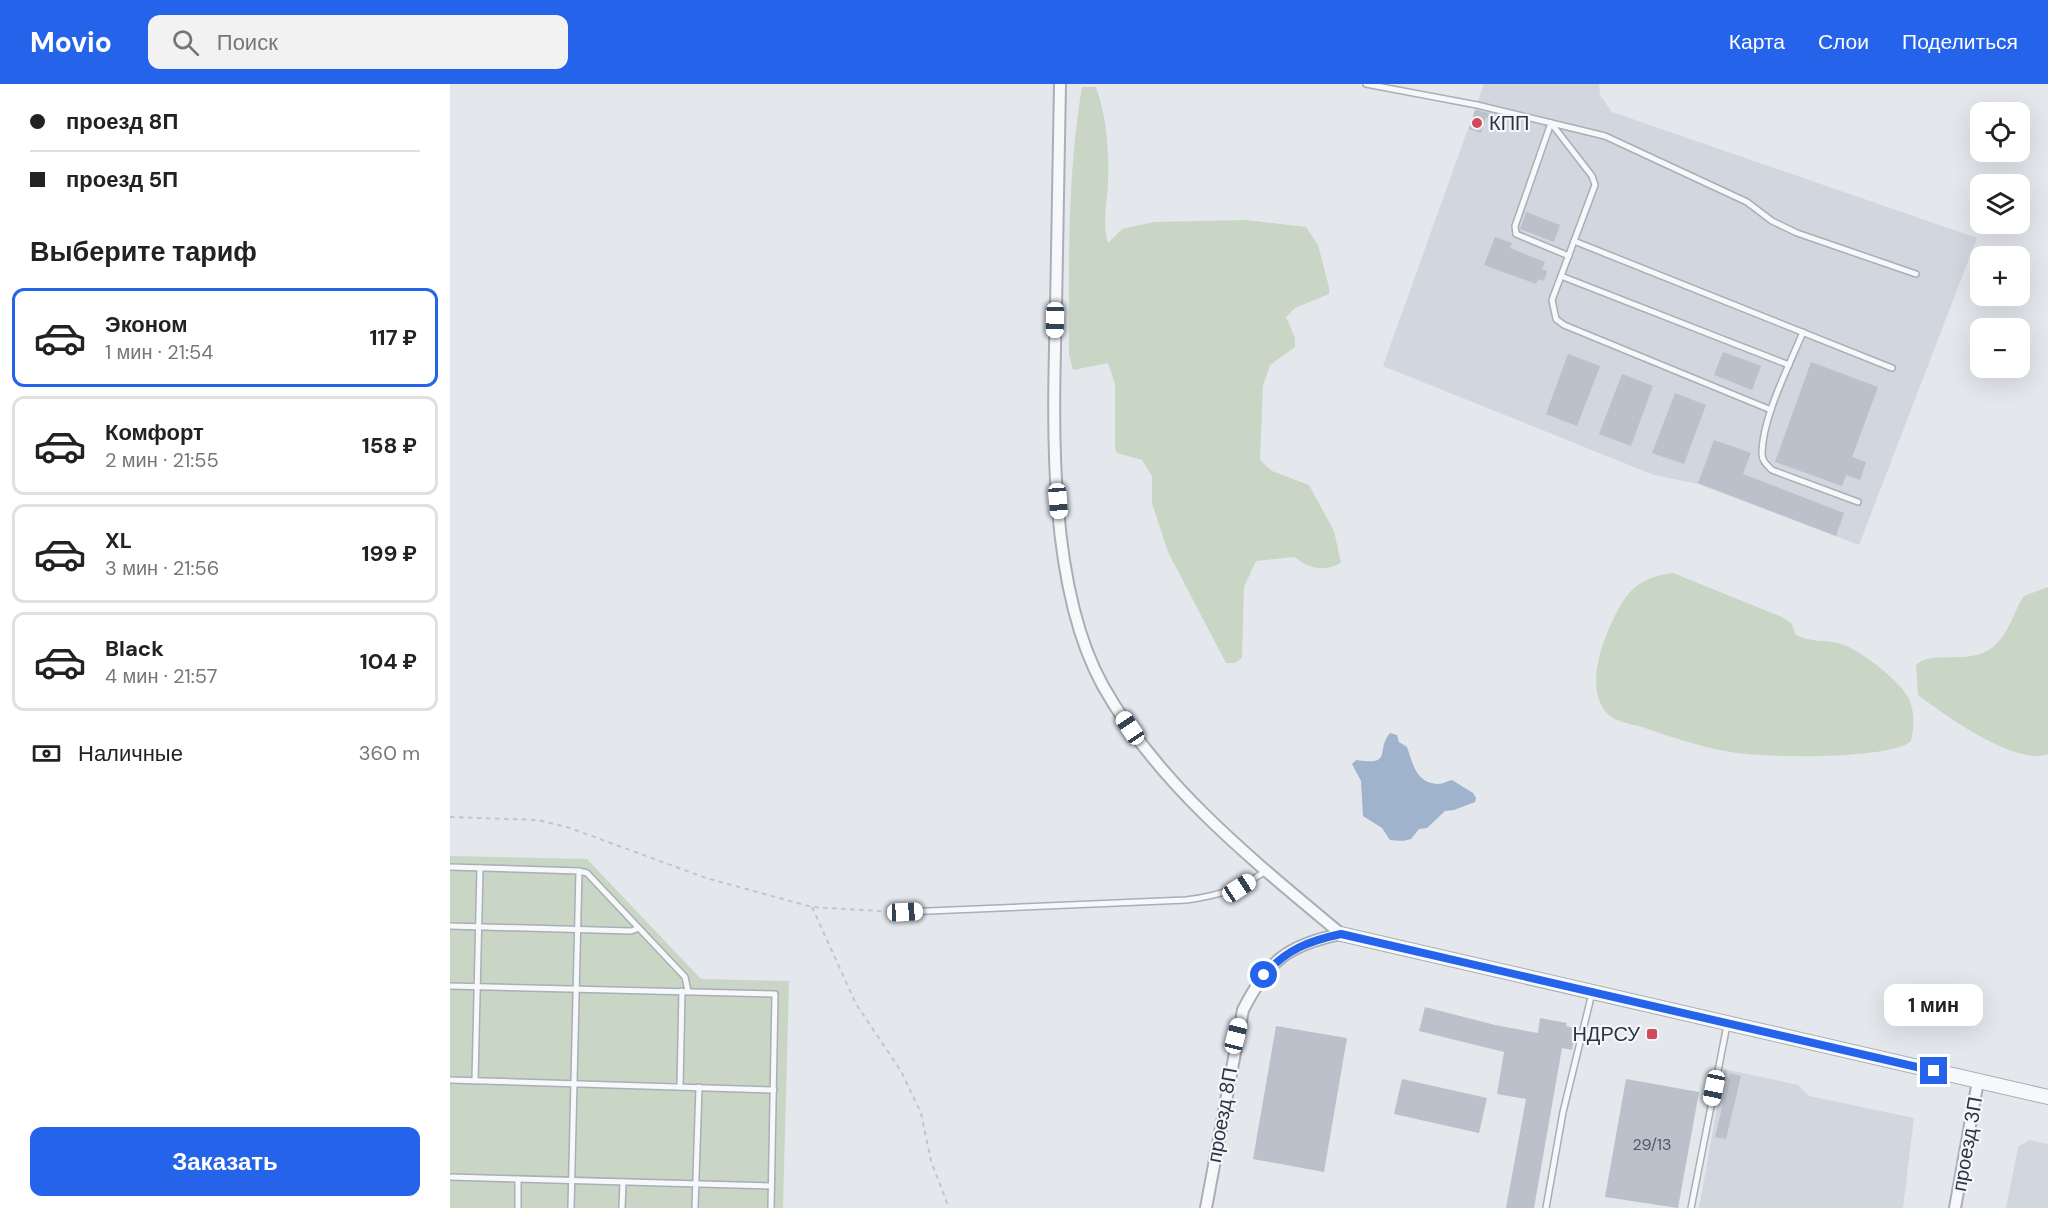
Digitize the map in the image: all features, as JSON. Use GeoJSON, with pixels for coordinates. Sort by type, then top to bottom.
{"type":"FeatureCollection","features":[{"type":"Feature","properties":{"kind":"street"},"geometry":{"type":"LineString","coordinates":[[1060,84],[1053,438],[1060,522],[1071,593],[1086,648],[1103,686],[1130,728],[1174,781],[1266,871],[1341,934],[2048,1097]]}},
{"type":"Feature","properties":{"kind":"street","name":"проезд 8П"},"geometry":{"type":"LineString","coordinates":[[1206,1208],[1236,1036],[1247,1001],[1256,984],[1289,951],[1309,940],[1341,934]]}},
{"type":"Feature","properties":{"kind":"street","name":"проезд 3П"},"geometry":{"type":"LineString","coordinates":[[1955,1208],[1978,1081]]}},
{"type":"Feature","properties":{"kind":"lane"},"geometry":{"type":"LineString","coordinates":[[1366,84],[1605,136],[1747,202],[1772,221],[1797,233],[1916,274]]}},
{"type":"Feature","properties":{"kind":"lane"},"geometry":{"type":"LineString","coordinates":[[1551,123],[1592,177],[1594,185],[1552,300],[1552,310],[1556,319],[1564,325],[1771,410]]}},
{"type":"Feature","properties":{"kind":"lane"},"geometry":{"type":"LineString","coordinates":[[1551,123],[1515,226],[1516,234],[1569,256]]}},
{"type":"Feature","properties":{"kind":"lane"},"geometry":{"type":"LineString","coordinates":[[1574,241],[1892,368]]}},
{"type":"Feature","properties":{"kind":"lane"},"geometry":{"type":"LineString","coordinates":[[1561,276],[1789,365]]}},
{"type":"Feature","properties":{"kind":"lane"},"geometry":{"type":"LineString","coordinates":[[1803,332],[1771,410],[1762,455],[1764,463],[1772,470],[1858,502]]}},
{"type":"Feature","properties":{"kind":"lane"},"geometry":{"type":"LineString","coordinates":[[450,867],[587,873],[685,977],[680,1087]]}},
{"type":"Feature","properties":{"kind":"lane"},"geometry":{"type":"LineString","coordinates":[[476,1081],[480,868]]}},
{"type":"Feature","properties":{"kind":"lane"},"geometry":{"type":"LineString","coordinates":[[571,1208],[579,871]]}},
{"type":"Feature","properties":{"kind":"lane"},"geometry":{"type":"LineString","coordinates":[[905,912],[1186,900],[1216,896],[1239,888],[1266,871]]}},
{"type":"Feature","properties":{"kind":"lane"},"geometry":{"type":"LineString","coordinates":[[450,926],[631,931],[639,928]]}},
{"type":"Feature","properties":{"kind":"lane"},"geometry":{"type":"LineString","coordinates":[[450,986],[775,994],[771,1208]]}},
{"type":"Feature","properties":{"kind":"lane"},"geometry":{"type":"LineString","coordinates":[[1546,1208],[1563,1112],[1592,992]]}},
{"type":"Feature","properties":{"kind":"lane"},"geometry":{"type":"LineString","coordinates":[[1691,1208],[1727,1023]]}},
{"type":"Feature","properties":{"kind":"lane"},"geometry":{"type":"LineString","coordinates":[[450,1080],[774,1089]]}},
{"type":"Feature","properties":{"kind":"lane"},"geometry":{"type":"LineString","coordinates":[[695,1208],[699,1087]]}},
{"type":"Feature","properties":{"kind":"lane"},"geometry":{"type":"LineString","coordinates":[[450,1177],[771,1186]]}},
{"type":"Feature","properties":{"kind":"lane"},"geometry":{"type":"LineString","coordinates":[[518,1179],[518,1208]]}},
{"type":"Feature","properties":{"kind":"lane"},"geometry":{"type":"LineString","coordinates":[[622,1208],[623,1182]]}},
{"type":"Feature","properties":{"kind":"path"},"geometry":{"type":"LineString","coordinates":[[450,817],[538,820],[570,828],[706,878],[812,907],[905,912]]}},
{"type":"Feature","properties":{"kind":"path"},"geometry":{"type":"LineString","coordinates":[[812,907],[856,1004],[901,1071],[921,1113],[931,1161],[949,1208]]}},
{"type":"Feature","properties":{"kind":"shaded area"},"geometry":{"type":"Polygon","coordinates":[[[1484,84],[1599,84],[1600,95],[1612,112],[1977,238],[1974,246],[1970,246],[1970,256],[1859,545],[1698,484],[1654,475],[1383,366],[1484,84]]]}},
{"type":"Feature","properties":{"kind":"shaded area"},"geometry":{"type":"Polygon","coordinates":[[[1724,1069],[1798,1085],[1809,1096],[1914,1118],[1903,1208],[1699,1208],[1724,1069]]]}},
{"type":"Feature","properties":{"kind":"shaded area"},"geometry":{"type":"Polygon","coordinates":[[[2029,1140],[2048,1144],[2048,1208],[2006,1208],[2018,1147],[2029,1140]]]}},
{"type":"Feature","properties":{"kind":"green space"},"geometry":{"type":"Polygon","coordinates":[[[1082,87],[1096,87],[1105,122],[1108,146],[1108,183],[1105,220],[1108,243],[1122,229],[1154,222],[1246,220],[1306,227],[1318,245],[1329,294],[1295,308],[1286,317],[1295,338],[1295,347],[1270,365],[1263,386],[1260,460],[1272,471],[1309,485],[1334,531],[1341,563],[1328,568],[1316,568],[1295,557],[1256,561],[1244,587],[1242,658],[1235,663],[1226,663],[1168,552],[1152,503],[1152,476],[1142,460],[1117,453],[1115,448],[1115,384],[1108,363],[1073,370],[1069,354],[1071,186],[1082,87]]]}},
{"type":"Feature","properties":{"kind":"green space"},"geometry":{"type":"Polygon","coordinates":[[[1673,573],[1782,617],[1791,623],[1796,635],[1841,644],[1869,659],[1898,684],[1909,699],[1913,720],[1911,741],[1879,752],[1825,756],[1747,754],[1697,745],[1612,717],[1605,711],[1600,701],[1596,679],[1600,656],[1611,624],[1622,603],[1634,588],[1650,578],[1673,573]]]}},
{"type":"Feature","properties":{"kind":"green space"},"geometry":{"type":"Polygon","coordinates":[[[2048,587],[2048,754],[2035,756],[2018,753],[1981,737],[1918,695],[1916,665],[1933,658],[1967,657],[1989,650],[2003,636],[2024,596],[2048,587]]]}},
{"type":"Feature","properties":{"kind":"green space"},"geometry":{"type":"Polygon","coordinates":[[[450,856],[587,859],[701,979],[789,981],[783,1208],[450,1208],[450,856]]]}},
{"type":"Feature","properties":{"kind":"water"},"geometry":{"type":"Polygon","coordinates":[[[1390,733],[1397,735],[1399,742],[1407,747],[1416,772],[1420,776],[1431,783],[1438,784],[1452,780],[1473,793],[1476,798],[1475,802],[1445,811],[1427,828],[1419,829],[1411,839],[1390,840],[1382,828],[1363,816],[1361,781],[1352,764],[1356,760],[1380,759],[1390,733]]]}},
{"type":"Feature","properties":{"kind":"building","name":"КПП"},"geometry":{"type":"Polygon","coordinates":[[[1475,110],[1492,114],[1491,119],[1486,117],[1481,133],[1469,129],[1475,110]]]}},
{"type":"Feature","properties":{"kind":"building"},"geometry":{"type":"Polygon","coordinates":[[[1526,212],[1560,225],[1554,242],[1520,229],[1526,212]]]}},
{"type":"Feature","properties":{"kind":"building"},"geometry":{"type":"Polygon","coordinates":[[[1495,237],[1512,243],[1510,248],[1545,262],[1542,269],[1547,271],[1544,281],[1538,279],[1536,284],[1484,265],[1495,237]]]}},
{"type":"Feature","properties":{"kind":"building"},"geometry":{"type":"Polygon","coordinates":[[[1723,352],[1761,366],[1752,390],[1714,375],[1723,352]]]}},
{"type":"Feature","properties":{"kind":"building"},"geometry":{"type":"Polygon","coordinates":[[[1568,354],[1600,366],[1577,426],[1546,414],[1568,354]]]}},
{"type":"Feature","properties":{"kind":"building"},"geometry":{"type":"Polygon","coordinates":[[[1811,362],[1878,387],[1852,457],[1866,462],[1860,480],[1846,475],[1842,486],[1775,462],[1811,362]]]}},
{"type":"Feature","properties":{"kind":"building"},"geometry":{"type":"Polygon","coordinates":[[[1622,374],[1653,386],[1631,446],[1599,434],[1622,374]]]}},
{"type":"Feature","properties":{"kind":"building"},"geometry":{"type":"Polygon","coordinates":[[[1675,393],[1706,405],[1684,464],[1652,453],[1675,393]]]}},
{"type":"Feature","properties":{"kind":"building"},"geometry":{"type":"Polygon","coordinates":[[[1714,440],[1751,453],[1743,474],[1844,513],[1836,536],[1698,483],[1714,440]]]}},
{"type":"Feature","properties":{"kind":"building"},"geometry":{"type":"Polygon","coordinates":[[[1425,1007],[1495,1025],[1538,1033],[1540,1018],[1567,1023],[1566,1026],[1576,1028],[1572,1050],[1562,1048],[1534,1208],[1506,1208],[1526,1099],[1497,1094],[1504,1052],[1419,1031],[1425,1007]]]}},
{"type":"Feature","properties":{"kind":"building"},"geometry":{"type":"Polygon","coordinates":[[[1276,1026],[1347,1038],[1324,1172],[1253,1159],[1276,1026]]]}},
{"type":"Feature","properties":{"kind":"building"},"geometry":{"type":"Polygon","coordinates":[[[1730,1073],[1741,1076],[1726,1139],[1715,1137],[1730,1073]]]}},
{"type":"Feature","properties":{"kind":"building"},"geometry":{"type":"Polygon","coordinates":[[[1402,1079],[1487,1098],[1479,1133],[1394,1114],[1402,1079]]]}},
{"type":"Feature","properties":{"kind":"building"},"geometry":{"type":"Polygon","coordinates":[[[1626,1079],[1699,1092],[1678,1208],[1605,1197],[1626,1079]]]}},
{"type":"Feature","properties":{"kind":"place","name":"КПП"},"geometry":{"type":"Point","coordinates":[1477,123]}},
{"type":"Feature","properties":{"kind":"place","name":"НДРСУ"},"geometry":{"type":"Point","coordinates":[1652,1034]}},
{"type":"Feature","properties":{"kind":"route"},"geometry":{"type":"LineString","coordinates":[[1264,975],[1289,951],[1309,940],[1341,934],[1934,1071]]}}]}
